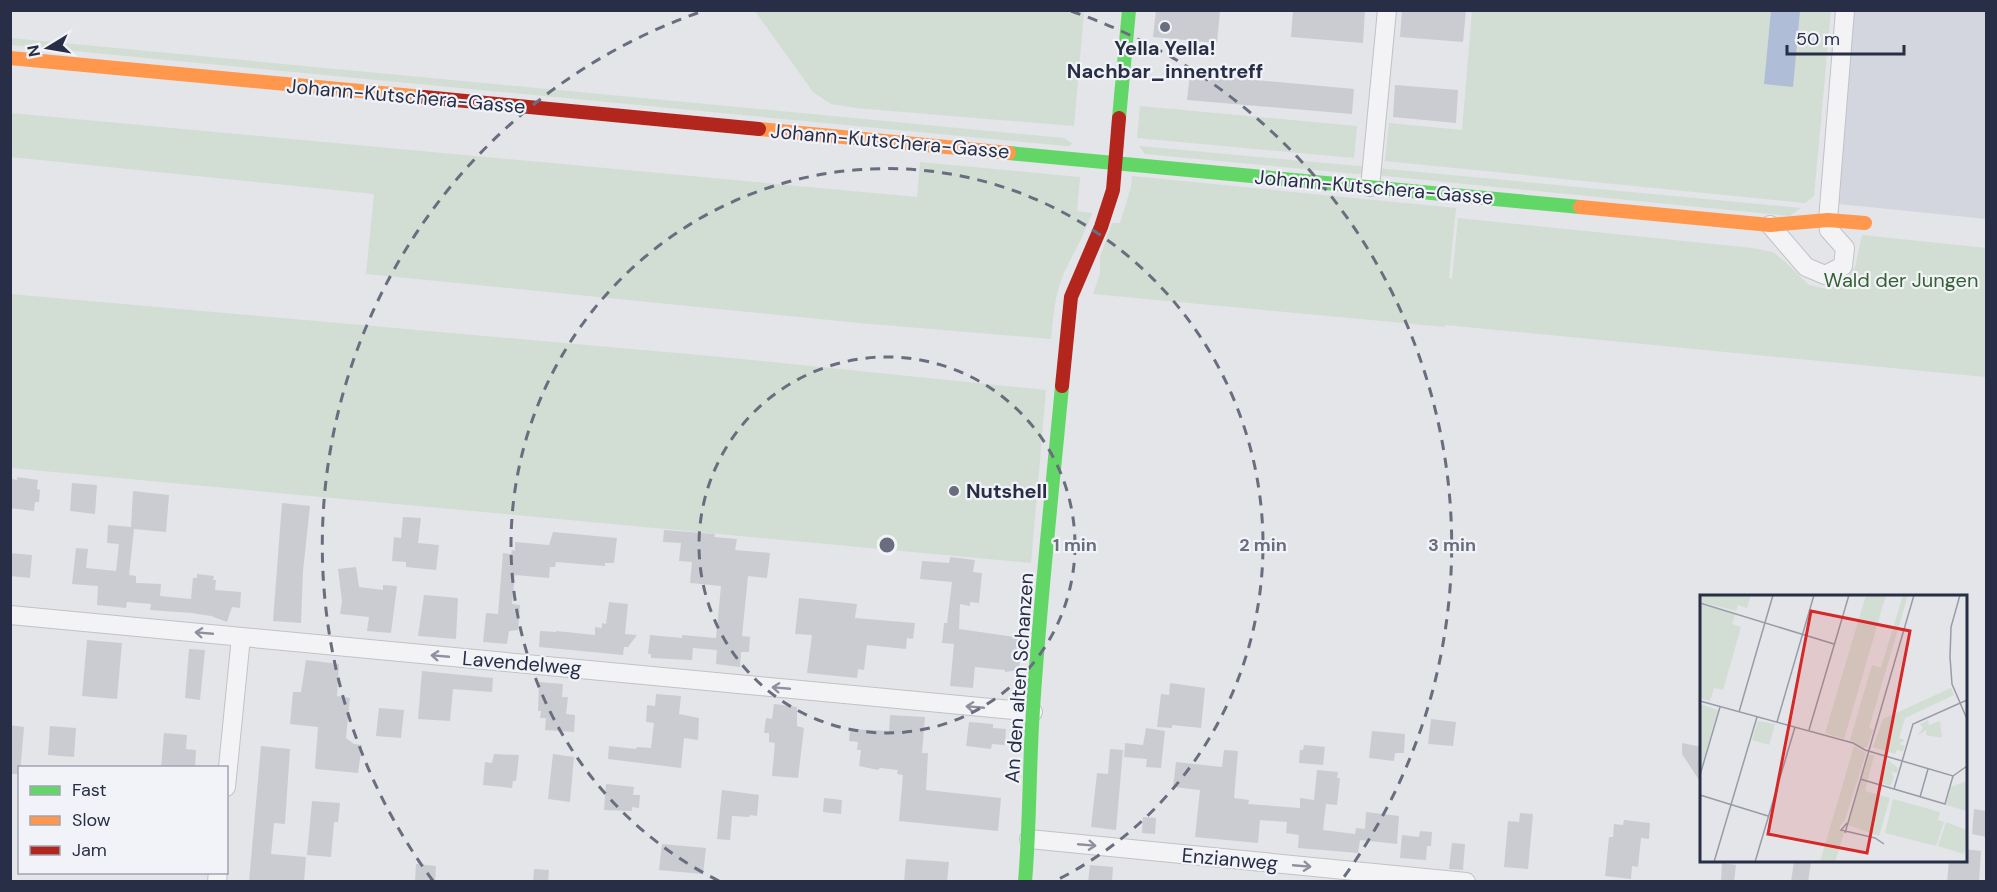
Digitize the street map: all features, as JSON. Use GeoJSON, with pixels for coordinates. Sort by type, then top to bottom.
{"type":"FeatureCollection","features":[{"type":"Feature","properties":{"kind":"street","name":"An den alten Schanzen"},"geometry":{"type":"LineString","coordinates":[[1025,882],[1029,839],[1033,712],[1070,303],[1077,280],[1091,253],[1111,198],[1129,10]]}},
{"type":"Feature","properties":{"kind":"street"},"geometry":{"type":"LineString","coordinates":[[1370,187],[1387,10]]}},
{"type":"Feature","properties":{"kind":"street"},"geometry":{"type":"LineString","coordinates":[[1770,225],[1806,267],[1825,275],[1843,266],[1845,248],[1829,230],[1828,220],[1845,10]]}},
{"type":"Feature","properties":{"kind":"street","name":"Johann-Kutschera-Gasse"},"geometry":{"type":"LineString","coordinates":[[10,58],[1770,225],[1828,220],[1865,223]]}},
{"type":"Feature","properties":{"kind":"street","name":"Lavendelweg"},"geometry":{"type":"LineString","coordinates":[[10,615],[1033,712]]}},
{"type":"Feature","properties":{"kind":"street"},"geometry":{"type":"LineString","coordinates":[[228,767],[241,637]]}},
{"type":"Feature","properties":{"kind":"street","name":"Enzianweg"},"geometry":{"type":"LineString","coordinates":[[1029,839],[1466,882]]}},
{"type":"Feature","properties":{"kind":"shaded area"},"geometry":{"type":"Polygon","coordinates":[[[1838,11],[1986,11],[1986,219],[1820,202],[1838,11]]]}},
{"type":"Feature","properties":{"kind":"green space"},"geometry":{"type":"Polygon","coordinates":[[[755,11],[1084,11],[1074,126],[831,104],[813,92],[755,11]]]}},
{"type":"Feature","properties":{"kind":"green space"},"geometry":{"type":"Polygon","coordinates":[[[1472,11],[1831,11],[1814,196],[1805,203],[1385,161],[1389,123],[1462,130],[1472,11]]]}},
{"type":"Feature","properties":{"kind":"green space"},"geometry":{"type":"Polygon","coordinates":[[[10,38],[1064,138],[1072,143],[1066,146],[11,45],[10,38]]]}},
{"type":"Feature","properties":{"kind":"green space"},"geometry":{"type":"Polygon","coordinates":[[[1140,106],[1357,126],[1354,158],[1137,138],[1140,106]]]}},
{"type":"Feature","properties":{"kind":"green space"},"geometry":{"type":"Polygon","coordinates":[[[10,113],[917,197],[920,162],[1080,177],[1077,211],[1092,213],[1058,289],[1051,339],[860,323],[366,274],[374,194],[11,157],[10,113]]]}},
{"type":"Feature","properties":{"kind":"green space"},"geometry":{"type":"Polygon","coordinates":[[[1139,146],[1369,167],[1368,175],[1145,154],[1139,146]]]}},
{"type":"Feature","properties":{"kind":"green space"},"geometry":{"type":"Polygon","coordinates":[[[1376,168],[1801,208],[1790,216],[1375,175],[1376,168]]]}},
{"type":"Feature","properties":{"kind":"green space","name":"Wald der Jungen"},"geometry":{"type":"Polygon","coordinates":[[[1132,176],[1456,208],[1449,278],[1452,279],[1458,218],[1773,252],[1809,285],[1827,289],[1843,283],[1855,267],[1862,235],[1986,248],[1986,377],[1093,294],[1100,274],[1100,257],[1112,223],[1120,223],[1132,176]]]}},
{"type":"Feature","properties":{"kind":"green space"},"geometry":{"type":"Polygon","coordinates":[[[10,294],[722,357],[1046,390],[1031,563],[11,468],[10,294]]]}},
{"type":"Feature","properties":{"kind":"water"},"geometry":{"type":"Polygon","coordinates":[[[1771,11],[1800,11],[1793,87],[1764,84],[1771,11]]]}},
{"type":"Feature","properties":{"kind":"building"},"geometry":{"type":"Polygon","coordinates":[[[1156,10],[1220,10],[1217,43],[1153,37],[1156,10]]]}},
{"type":"Feature","properties":{"kind":"building"},"geometry":{"type":"Polygon","coordinates":[[[1293,10],[1365,10],[1363,43],[1291,37],[1293,10]]]}},
{"type":"Feature","properties":{"kind":"building"},"geometry":{"type":"Polygon","coordinates":[[[1402,10],[1466,10],[1463,42],[1400,37],[1402,10]]]}},
{"type":"Feature","properties":{"kind":"building"},"geometry":{"type":"Polygon","coordinates":[[[1190,74],[1354,89],[1352,114],[1187,100],[1190,74]]]}},
{"type":"Feature","properties":{"kind":"building"},"geometry":{"type":"Polygon","coordinates":[[[1395,85],[1458,90],[1456,123],[1393,117],[1395,85]]]}},
{"type":"Feature","properties":{"kind":"building"},"geometry":{"type":"Polygon","coordinates":[[[17,477],[38,480],[39,502],[35,502],[34,511],[10,508],[12,479],[17,480],[17,477]]]}},
{"type":"Feature","properties":{"kind":"building"},"geometry":{"type":"Polygon","coordinates":[[[72,483],[97,485],[95,514],[70,511],[72,483]]]}},
{"type":"Feature","properties":{"kind":"building"},"geometry":{"type":"Polygon","coordinates":[[[133,491],[169,495],[166,532],[134,529],[129,575],[136,576],[136,583],[161,584],[160,596],[191,599],[193,578],[197,578],[197,574],[214,576],[215,590],[241,592],[240,608],[232,607],[227,622],[211,616],[192,613],[150,610],[151,604],[127,602],[126,608],[97,605],[98,586],[72,584],[76,548],[88,549],[86,568],[116,571],[119,544],[107,543],[108,525],[131,527],[133,491]]]}},
{"type":"Feature","properties":{"kind":"building"},"geometry":{"type":"Polygon","coordinates":[[[282,503],[310,506],[303,571],[301,623],[273,621],[282,503]]]}},
{"type":"Feature","properties":{"kind":"building"},"geometry":{"type":"Polygon","coordinates":[[[403,517],[421,518],[418,543],[439,545],[436,570],[406,567],[406,562],[392,561],[394,537],[401,538],[403,517]]]}},
{"type":"Feature","properties":{"kind":"building"},"geometry":{"type":"Polygon","coordinates":[[[664,530],[715,534],[714,537],[737,539],[735,550],[770,553],[767,578],[748,576],[742,636],[750,637],[749,652],[741,652],[740,667],[716,664],[717,650],[693,648],[692,660],[651,658],[651,654],[648,654],[650,635],[716,638],[721,586],[690,583],[692,562],[679,561],[681,543],[663,542],[664,530]]]}},
{"type":"Feature","properties":{"kind":"building"},"geometry":{"type":"Polygon","coordinates":[[[553,532],[617,538],[614,563],[605,563],[605,566],[556,562],[555,567],[550,567],[549,578],[515,575],[512,604],[520,605],[518,630],[509,631],[507,644],[483,642],[486,613],[498,614],[503,553],[511,554],[512,550],[515,551],[515,542],[549,545],[553,532]]]}},
{"type":"Feature","properties":{"kind":"building"},"geometry":{"type":"Polygon","coordinates":[[[10,553],[32,555],[30,578],[10,576],[10,553]]]}},
{"type":"Feature","properties":{"kind":"building"},"geometry":{"type":"Polygon","coordinates":[[[950,557],[975,560],[973,572],[982,573],[979,603],[970,602],[970,606],[960,604],[959,629],[1022,638],[1019,670],[1005,672],[1005,670],[975,667],[973,688],[950,686],[954,644],[942,643],[952,582],[920,579],[922,561],[949,563],[950,557]]]}},
{"type":"Feature","properties":{"kind":"building"},"geometry":{"type":"Polygon","coordinates":[[[356,567],[359,587],[383,590],[383,585],[397,586],[391,633],[367,631],[369,617],[340,614],[342,601],[338,569],[356,567]]]}},
{"type":"Feature","properties":{"kind":"building"},"geometry":{"type":"Polygon","coordinates":[[[424,595],[458,598],[456,639],[418,636],[424,595]]]}},
{"type":"Feature","properties":{"kind":"building"},"geometry":{"type":"Polygon","coordinates":[[[799,598],[857,604],[855,618],[915,623],[913,639],[907,638],[906,649],[867,645],[864,670],[858,669],[857,678],[807,673],[812,635],[795,634],[799,598]]]}},
{"type":"Feature","properties":{"kind":"building"},"geometry":{"type":"Polygon","coordinates":[[[609,602],[628,604],[625,634],[637,635],[628,647],[624,647],[623,655],[539,647],[540,631],[595,635],[595,627],[602,628],[602,623],[606,624],[609,602]]]}},
{"type":"Feature","properties":{"kind":"building"},"geometry":{"type":"Polygon","coordinates":[[[87,640],[122,643],[117,699],[82,696],[87,640]]]}},
{"type":"Feature","properties":{"kind":"building"},"geometry":{"type":"Polygon","coordinates":[[[189,649],[205,650],[200,700],[185,698],[189,649]]]}},
{"type":"Feature","properties":{"kind":"building"},"geometry":{"type":"Polygon","coordinates":[[[306,660],[339,664],[337,696],[350,698],[346,738],[354,744],[362,745],[358,773],[316,769],[318,727],[290,724],[293,692],[301,692],[306,660]]]}},
{"type":"Feature","properties":{"kind":"building"},"geometry":{"type":"Polygon","coordinates":[[[422,671],[493,678],[492,692],[453,689],[450,721],[418,719],[422,671]]]}},
{"type":"Feature","properties":{"kind":"building"},"geometry":{"type":"Polygon","coordinates":[[[539,682],[563,684],[562,697],[568,697],[566,714],[575,715],[574,732],[545,730],[546,718],[540,718],[541,711],[538,711],[539,682]]]}},
{"type":"Feature","properties":{"kind":"building"},"geometry":{"type":"Polygon","coordinates":[[[1170,683],[1205,688],[1201,728],[1172,725],[1172,728],[1157,727],[1161,694],[1169,695],[1170,683]]]}},
{"type":"Feature","properties":{"kind":"building"},"geometry":{"type":"Polygon","coordinates":[[[656,694],[681,696],[679,714],[699,718],[698,740],[684,738],[681,768],[608,759],[609,746],[651,748],[654,723],[646,722],[647,705],[655,706],[656,694]]]}},
{"type":"Feature","properties":{"kind":"building"},"geometry":{"type":"Polygon","coordinates":[[[774,704],[797,707],[797,726],[804,728],[798,778],[772,776],[775,743],[769,742],[769,733],[764,733],[766,718],[772,719],[774,704]]]}},
{"type":"Feature","properties":{"kind":"building"},"geometry":{"type":"Polygon","coordinates":[[[379,708],[404,710],[401,738],[376,736],[379,708]]]}},
{"type":"Feature","properties":{"kind":"building"},"geometry":{"type":"Polygon","coordinates":[[[890,715],[925,717],[922,753],[928,753],[926,790],[1001,798],[998,831],[899,821],[903,775],[897,774],[898,770],[880,768],[878,770],[859,766],[861,750],[857,750],[858,742],[849,741],[850,729],[889,731],[890,715]]]}},
{"type":"Feature","properties":{"kind":"building"},"geometry":{"type":"Polygon","coordinates":[[[1431,719],[1456,722],[1453,746],[1428,744],[1431,719]]]}},
{"type":"Feature","properties":{"kind":"building"},"geometry":{"type":"Polygon","coordinates":[[[969,722],[993,724],[993,728],[1006,729],[1005,745],[992,744],[991,749],[966,746],[969,722]]]}},
{"type":"Feature","properties":{"kind":"building"},"geometry":{"type":"Polygon","coordinates":[[[10,725],[24,727],[21,766],[18,766],[18,774],[10,774],[10,725]]]}},
{"type":"Feature","properties":{"kind":"building"},"geometry":{"type":"Polygon","coordinates":[[[50,726],[76,728],[74,757],[48,755],[50,726]]]}},
{"type":"Feature","properties":{"kind":"building"},"geometry":{"type":"Polygon","coordinates":[[[1146,728],[1165,731],[1161,768],[1146,767],[1147,759],[1124,757],[1125,743],[1143,745],[1146,728]]]}},
{"type":"Feature","properties":{"kind":"building"},"geometry":{"type":"Polygon","coordinates":[[[1372,731],[1405,734],[1404,753],[1395,753],[1394,761],[1369,758],[1372,731]]]}},
{"type":"Feature","properties":{"kind":"building"},"geometry":{"type":"Polygon","coordinates":[[[164,733],[187,735],[186,749],[196,750],[195,766],[161,766],[164,733]]]}},
{"type":"Feature","properties":{"kind":"building"},"geometry":{"type":"Polygon","coordinates":[[[1682,743],[1700,747],[1700,781],[1682,754],[1682,743]]]}},
{"type":"Feature","properties":{"kind":"building"},"geometry":{"type":"Polygon","coordinates":[[[1304,745],[1325,747],[1323,765],[1299,763],[1300,750],[1303,750],[1304,745]]]}},
{"type":"Feature","properties":{"kind":"building"},"geometry":{"type":"Polygon","coordinates":[[[261,746],[290,749],[285,824],[274,823],[271,854],[306,857],[304,882],[249,882],[261,746]]]}},
{"type":"Feature","properties":{"kind":"building"},"geometry":{"type":"Polygon","coordinates":[[[1110,749],[1123,750],[1116,830],[1091,827],[1097,773],[1108,774],[1110,749]]]}},
{"type":"Feature","properties":{"kind":"building"},"geometry":{"type":"Polygon","coordinates":[[[1224,750],[1238,751],[1234,798],[1249,800],[1248,804],[1300,808],[1300,798],[1314,800],[1317,770],[1338,772],[1337,778],[1340,778],[1337,805],[1326,804],[1323,830],[1355,834],[1356,828],[1365,829],[1366,812],[1399,816],[1397,844],[1360,840],[1358,853],[1298,848],[1299,835],[1286,833],[1287,822],[1260,820],[1258,843],[1195,837],[1200,790],[1173,787],[1176,762],[1222,767],[1224,750]]]}},
{"type":"Feature","properties":{"kind":"building"},"geometry":{"type":"Polygon","coordinates":[[[494,754],[519,755],[516,781],[513,781],[512,788],[483,785],[485,762],[492,763],[494,754]]]}},
{"type":"Feature","properties":{"kind":"building"},"geometry":{"type":"Polygon","coordinates":[[[553,754],[574,757],[570,802],[548,799],[553,754]]]}},
{"type":"Feature","properties":{"kind":"building"},"geometry":{"type":"Polygon","coordinates":[[[606,784],[634,787],[633,795],[640,795],[639,808],[632,807],[632,811],[604,810],[606,784]]]}},
{"type":"Feature","properties":{"kind":"building"},"geometry":{"type":"Polygon","coordinates":[[[722,790],[759,795],[757,816],[732,816],[730,840],[717,839],[722,790]]]}},
{"type":"Feature","properties":{"kind":"building"},"geometry":{"type":"Polygon","coordinates":[[[824,798],[842,800],[841,814],[823,812],[824,798]]]}},
{"type":"Feature","properties":{"kind":"building"},"geometry":{"type":"Polygon","coordinates":[[[312,801],[340,803],[338,822],[334,822],[331,857],[307,855],[312,801]]]}},
{"type":"Feature","properties":{"kind":"building"},"geometry":{"type":"Polygon","coordinates":[[[1974,809],[1986,811],[1986,837],[1972,834],[1974,809]]]}},
{"type":"Feature","properties":{"kind":"building"},"geometry":{"type":"Polygon","coordinates":[[[1520,813],[1533,814],[1528,869],[1504,867],[1508,821],[1519,822],[1520,813]]]}},
{"type":"Feature","properties":{"kind":"building"},"geometry":{"type":"Polygon","coordinates":[[[1143,817],[1156,818],[1155,834],[1142,833],[1143,817]]]}},
{"type":"Feature","properties":{"kind":"building"},"geometry":{"type":"Polygon","coordinates":[[[1624,820],[1650,823],[1649,839],[1641,838],[1638,867],[1632,866],[1631,879],[1605,876],[1609,837],[1613,837],[1614,824],[1623,825],[1624,820]]]}},
{"type":"Feature","properties":{"kind":"building"},"geometry":{"type":"Polygon","coordinates":[[[1420,831],[1432,832],[1431,846],[1427,846],[1426,860],[1400,858],[1402,835],[1419,837],[1420,831]]]}},
{"type":"Feature","properties":{"kind":"building"},"geometry":{"type":"Polygon","coordinates":[[[1452,843],[1465,844],[1463,870],[1449,869],[1452,843]]]}},
{"type":"Feature","properties":{"kind":"building"},"geometry":{"type":"Polygon","coordinates":[[[662,844],[706,848],[703,874],[659,870],[662,844]]]}},
{"type":"Feature","properties":{"kind":"building"},"geometry":{"type":"Polygon","coordinates":[[[1967,849],[1981,851],[1979,882],[1947,882],[1949,862],[1967,862],[1967,849]]]}},
{"type":"Feature","properties":{"kind":"building"},"geometry":{"type":"Polygon","coordinates":[[[906,859],[949,862],[947,882],[904,882],[906,859]]]}},
{"type":"Feature","properties":{"kind":"building"},"geometry":{"type":"Polygon","coordinates":[[[1794,862],[1811,862],[1808,882],[1791,882],[1794,862]]]}},
{"type":"Feature","properties":{"kind":"building"},"geometry":{"type":"Polygon","coordinates":[[[1722,863],[1736,865],[1734,882],[1721,882],[1722,863]]]}},
{"type":"Feature","properties":{"kind":"building"},"geometry":{"type":"Polygon","coordinates":[[[416,864],[436,866],[435,882],[415,882],[416,864]]]}},
{"type":"Feature","properties":{"kind":"building"},"geometry":{"type":"Polygon","coordinates":[[[1090,865],[1113,867],[1112,882],[1088,882],[1090,865]]]}},
{"type":"Feature","properties":{"kind":"building"},"geometry":{"type":"Polygon","coordinates":[[[534,869],[549,870],[548,882],[533,882],[534,869]]]}},
{"type":"Feature","properties":{"kind":"traffic: fast"},"geometry":{"type":"LineString","coordinates":[[1119,118],[1129,10]]}},
{"type":"Feature","properties":{"kind":"traffic: fast"},"geometry":{"type":"LineString","coordinates":[[1009,153],[1580,207]]}},
{"type":"Feature","properties":{"kind":"traffic: fast"},"geometry":{"type":"LineString","coordinates":[[1025,882],[1036,669],[1062,386]]}},
{"type":"Feature","properties":{"kind":"traffic: slow"},"geometry":{"type":"LineString","coordinates":[[10,58],[424,97]]}},
{"type":"Feature","properties":{"kind":"traffic: slow"},"geometry":{"type":"LineString","coordinates":[[759,129],[1009,153]]}},
{"type":"Feature","properties":{"kind":"traffic: slow"},"geometry":{"type":"LineString","coordinates":[[1580,207],[1770,225],[1828,220],[1865,223]]}},
{"type":"Feature","properties":{"kind":"traffic: jam"},"geometry":{"type":"LineString","coordinates":[[424,97],[759,129]]}},
{"type":"Feature","properties":{"kind":"traffic: jam"},"geometry":{"type":"LineString","coordinates":[[1062,386],[1071,297],[1101,227],[1113,190],[1119,118]]}},
{"type":"Feature","properties":{"kind":"place","name":"Yella Yella! Nachbar_innentreff"},"geometry":{"type":"Point","coordinates":[1165,27]}},
{"type":"Feature","properties":{"kind":"place","name":"Nutshell"},"geometry":{"type":"Point","coordinates":[954,491]}}]}
